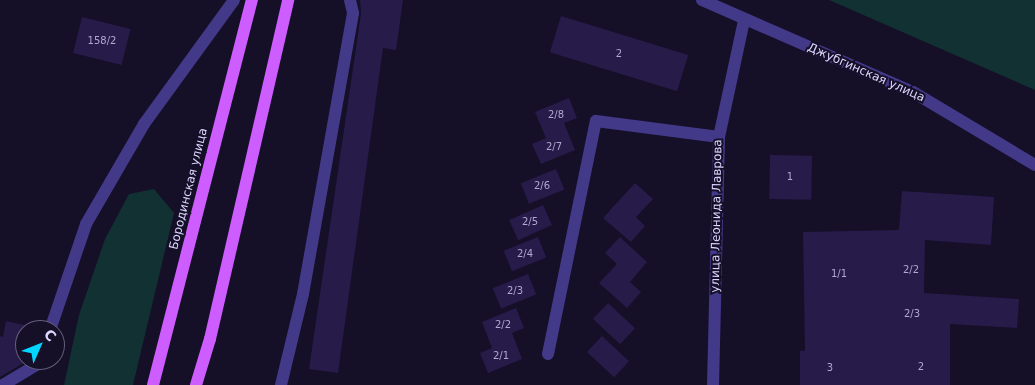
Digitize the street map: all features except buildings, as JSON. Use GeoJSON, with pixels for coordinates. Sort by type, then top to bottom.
{"type":"FeatureCollection","features":[{"type":"Feature","properties":{"kind":"main road","name":"Бородинская улица"},"geometry":{"type":"LineString","coordinates":[[153,385],[252,0]]}},
{"type":"Feature","properties":{"kind":"main road"},"geometry":{"type":"LineString","coordinates":[[196,385],[210,339],[288,0]]}},
{"type":"Feature","properties":{"kind":"street"},"geometry":{"type":"LineString","coordinates":[[53,320],[86,224],[144,124],[234,0]]}},
{"type":"Feature","properties":{"kind":"street"},"geometry":{"type":"LineString","coordinates":[[281,385],[303,294],[353,13],[350,0]]}},
{"type":"Feature","properties":{"kind":"street","name":"Джубгинская улица"},"geometry":{"type":"LineString","coordinates":[[702,0],[744,20],[913,92],[1035,165]]}},
{"type":"Feature","properties":{"kind":"street","name":"улица Леонида Лаврова"},"geometry":{"type":"LineString","coordinates":[[713,385],[719,136],[744,20]]}},
{"type":"Feature","properties":{"kind":"street"},"geometry":{"type":"LineString","coordinates":[[548,354],[596,121],[719,136]]}},
{"type":"Feature","properties":{"kind":"street"},"geometry":{"type":"LineString","coordinates":[[3,385],[28,370]]}},
{"type":"Feature","properties":{"kind":"green space"},"geometry":{"type":"Polygon","coordinates":[[[829,0],[1035,0],[1035,90],[829,0]]]}},
{"type":"Feature","properties":{"kind":"green space"},"geometry":{"type":"Polygon","coordinates":[[[154,189],[174,213],[133,385],[64,385],[79,315],[105,239],[129,194],[154,189]]]}}]}
